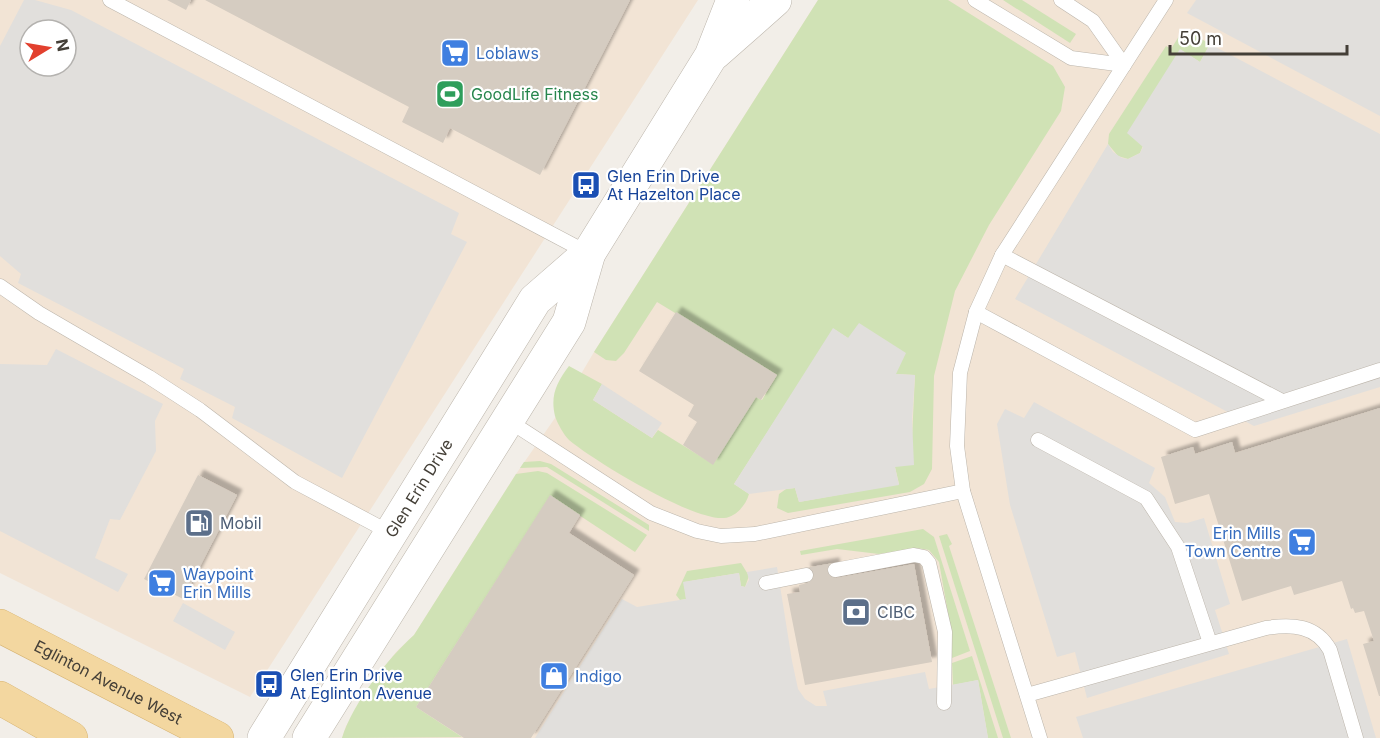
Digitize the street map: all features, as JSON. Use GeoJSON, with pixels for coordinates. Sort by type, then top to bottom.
{"type":"FeatureCollection","features":[{"type":"Feature","properties":{"kind":"main road","name":"Eglinton Avenue West"},"geometry":{"type":"LineString","coordinates":[[0,626],[217,738]]}},
{"type":"Feature","properties":{"kind":"main road"},"geometry":{"type":"LineString","coordinates":[[0,698],[71,738]]}},
{"type":"Feature","properties":{"kind":"street","name":"Glen Erin Drive"},"geometry":{"type":"LineString","coordinates":[[309,738],[569,322],[589,253],[711,56],[733,0]]}},
{"type":"Feature","properties":{"kind":"street","name":"Glen Erin Drive"},"geometry":{"type":"LineString","coordinates":[[711,56],[775,0]]}},
{"type":"Feature","properties":{"kind":"street","name":"Glen Erin Drive"},"geometry":{"type":"LineString","coordinates":[[264,738],[535,300],[589,253]]}},
{"type":"Feature","properties":{"kind":"lane"},"geometry":{"type":"LineString","coordinates":[[110,0],[589,253]]}},
{"type":"Feature","properties":{"kind":"lane"},"geometry":{"type":"LineString","coordinates":[[975,0],[1071,58],[1124,65]]}},
{"type":"Feature","properties":{"kind":"lane"},"geometry":{"type":"LineString","coordinates":[[1061,0],[1093,21],[1124,65]]}},
{"type":"Feature","properties":{"kind":"lane"},"geometry":{"type":"LineString","coordinates":[[1040,738],[963,491],[957,446],[960,373],[976,312],[1002,255],[1166,0]]}},
{"type":"Feature","properties":{"kind":"lane"},"geometry":{"type":"LineString","coordinates":[[1002,255],[1282,401]]}},
{"type":"Feature","properties":{"kind":"lane"},"geometry":{"type":"LineString","coordinates":[[0,286],[39,313],[191,404],[295,482],[391,533]]}},
{"type":"Feature","properties":{"kind":"lane"},"geometry":{"type":"LineString","coordinates":[[976,312],[1195,430],[1380,370]]}},
{"type":"Feature","properties":{"kind":"lane"},"geometry":{"type":"LineString","coordinates":[[509,421],[651,513],[697,531],[721,536],[755,534],[963,491]]}},
{"type":"Feature","properties":{"kind":"lane"},"geometry":{"type":"LineString","coordinates":[[1038,440],[1146,498],[1178,547],[1210,643]]}},
{"type":"Feature","properties":{"kind":"lane"},"geometry":{"type":"LineString","coordinates":[[835,570],[915,555],[924,557],[929,563],[945,632],[944,703]]}},
{"type":"Feature","properties":{"kind":"lane"},"geometry":{"type":"LineString","coordinates":[[766,583],[806,575]]}},
{"type":"Feature","properties":{"kind":"lane"},"geometry":{"type":"LineString","coordinates":[[1027,695],[1210,643],[1285,625],[1313,630],[1324,640],[1330,650],[1356,738]]}},
{"type":"Feature","properties":{"kind":"shaded area"},"geometry":{"type":"Polygon","coordinates":[[[0,0],[698,0],[250,697],[0,573],[0,0]]]}},
{"type":"Feature","properties":{"kind":"shaded area"},"geometry":{"type":"Polygon","coordinates":[[[24,0],[35,0],[71,10],[459,213],[451,234],[467,242],[342,478],[232,418],[235,407],[180,379],[184,369],[18,283],[21,274],[0,256],[0,46],[24,0]]]}},
{"type":"Feature","properties":{"kind":"shaded area"},"geometry":{"type":"Polygon","coordinates":[[[818,0],[1380,0],[1380,738],[342,738],[346,726],[376,678],[396,652],[414,635],[516,474],[555,418],[594,352],[818,0]]]}},
{"type":"Feature","properties":{"kind":"shaded area"},"geometry":{"type":"Polygon","coordinates":[[[1196,0],[1380,0],[1380,116],[1187,13],[1196,0]]]}},
{"type":"Feature","properties":{"kind":"shaded area"},"geometry":{"type":"Polygon","coordinates":[[[1210,44],[1380,134],[1380,387],[1254,426],[1015,299],[1108,144],[1113,152],[1122,158],[1128,159],[1140,153],[1143,147],[1127,133],[1180,49],[1200,62],[1210,44]]]}},
{"type":"Feature","properties":{"kind":"shaded area"},"geometry":{"type":"Polygon","coordinates":[[[859,323],[906,353],[896,374],[915,375],[912,420],[914,465],[895,467],[899,485],[799,502],[795,488],[749,494],[734,484],[833,328],[848,338],[859,323]]]}},
{"type":"Feature","properties":{"kind":"shaded area"},"geometry":{"type":"Polygon","coordinates":[[[56,349],[163,404],[155,421],[156,451],[120,520],[110,519],[95,558],[128,574],[118,592],[0,531],[0,364],[47,365],[56,349]]]}},
{"type":"Feature","properties":{"kind":"shaded area"},"geometry":{"type":"Polygon","coordinates":[[[602,384],[662,423],[652,438],[593,400],[602,384]]]}},
{"type":"Feature","properties":{"kind":"shaded area"},"geometry":{"type":"Polygon","coordinates":[[[1034,402],[1155,468],[1149,483],[1165,497],[1175,522],[1187,523],[1204,518],[1230,604],[1215,610],[1229,654],[1087,698],[1075,652],[1057,657],[1010,505],[997,424],[1005,409],[1024,418],[1034,402]]]}},
{"type":"Feature","properties":{"kind":"shaded area"},"geometry":{"type":"Polygon","coordinates":[[[777,567],[792,661],[798,689],[805,699],[816,706],[827,706],[823,691],[925,672],[929,689],[978,680],[988,738],[535,738],[622,599],[637,607],[686,599],[683,582],[739,573],[741,586],[745,587],[749,580],[747,572],[777,567]]]}},
{"type":"Feature","properties":{"kind":"shaded area"},"geometry":{"type":"Polygon","coordinates":[[[183,603],[235,632],[225,650],[173,621],[183,603]]]}},
{"type":"Feature","properties":{"kind":"shaded area"},"geometry":{"type":"Polygon","coordinates":[[[1347,639],[1376,738],[1083,738],[1076,717],[1347,639]]]}},
{"type":"Feature","properties":{"kind":"green space"},"geometry":{"type":"Polygon","coordinates":[[[818,0],[948,0],[1053,66],[1065,87],[1061,111],[989,225],[955,291],[934,376],[932,469],[924,484],[910,492],[788,513],[777,508],[779,494],[786,489],[795,488],[799,502],[899,484],[895,467],[912,438],[915,375],[895,374],[896,369],[834,329],[734,484],[749,494],[746,502],[736,513],[728,517],[709,516],[690,510],[644,488],[569,440],[555,416],[554,395],[558,383],[569,366],[602,384],[593,400],[652,438],[658,430],[713,464],[756,397],[762,400],[777,375],[657,302],[624,353],[616,361],[606,360],[594,352],[818,0]]]}},
{"type":"Feature","properties":{"kind":"green space"},"geometry":{"type":"Polygon","coordinates":[[[1003,0],[1022,0],[1076,34],[1070,43],[1003,0]]]}},
{"type":"Feature","properties":{"kind":"green space"},"geometry":{"type":"Polygon","coordinates":[[[1188,31],[1210,44],[1200,62],[1181,50],[1140,153],[1128,159],[1118,156],[1108,144],[1109,134],[1166,46],[1171,49],[1181,33],[1188,31]]]}},
{"type":"Feature","properties":{"kind":"green space"},"geometry":{"type":"Polygon","coordinates":[[[540,461],[551,464],[649,525],[649,531],[547,467],[520,468],[524,462],[540,461]]]}},
{"type":"Feature","properties":{"kind":"green space"},"geometry":{"type":"Polygon","coordinates":[[[538,471],[547,473],[647,535],[635,552],[550,496],[416,707],[462,737],[342,738],[362,696],[393,656],[414,635],[516,474],[538,471]]]}},
{"type":"Feature","properties":{"kind":"green space"},"geometry":{"type":"Polygon","coordinates":[[[923,529],[934,537],[970,651],[952,658],[952,636],[939,562],[929,550],[917,548],[879,554],[837,549],[801,555],[800,551],[923,529]]]}},
{"type":"Feature","properties":{"kind":"green space"},"geometry":{"type":"Polygon","coordinates":[[[947,534],[1011,738],[1003,738],[939,536],[947,534]]]}},
{"type":"Feature","properties":{"kind":"green space"},"geometry":{"type":"Polygon","coordinates":[[[741,563],[749,576],[745,587],[741,586],[739,573],[684,582],[686,599],[680,600],[676,595],[687,571],[741,563]]]}},
{"type":"Feature","properties":{"kind":"green space"},"geometry":{"type":"Polygon","coordinates":[[[972,656],[998,738],[988,738],[978,680],[953,685],[952,663],[972,656]]]}},
{"type":"Feature","properties":{"kind":"building"},"geometry":{"type":"Polygon","coordinates":[[[167,0],[191,0],[186,10],[167,0]]]}},
{"type":"Feature","properties":{"kind":"building","name":"Loblaws"},"geometry":{"type":"Polygon","coordinates":[[[205,0],[630,0],[540,175],[450,128],[443,143],[402,122],[409,107],[205,0]]]}},
{"type":"Feature","properties":{"kind":"building"},"geometry":{"type":"Polygon","coordinates":[[[676,312],[777,375],[761,400],[756,397],[713,465],[683,445],[697,422],[688,416],[694,405],[639,371],[676,312]]]}},
{"type":"Feature","properties":{"kind":"building","name":"Erin Mills Town Centre"},"geometry":{"type":"Polygon","coordinates":[[[1380,408],[1379,696],[1363,644],[1374,641],[1364,611],[1355,613],[1353,608],[1351,609],[1342,581],[1294,595],[1291,586],[1242,601],[1209,494],[1175,504],[1161,457],[1193,447],[1195,454],[1232,442],[1235,453],[1380,408]]]}},
{"type":"Feature","properties":{"kind":"building"},"geometry":{"type":"Polygon","coordinates":[[[198,475],[237,495],[183,599],[144,579],[198,475]]]}},
{"type":"Feature","properties":{"kind":"building"},"geometry":{"type":"Polygon","coordinates":[[[550,495],[580,515],[569,533],[634,575],[531,738],[464,738],[416,707],[550,495]]]}},
{"type":"Feature","properties":{"kind":"building","name":"CIBC"},"geometry":{"type":"Polygon","coordinates":[[[834,563],[836,578],[914,564],[932,662],[805,685],[787,594],[800,592],[799,585],[808,583],[805,568],[834,563]]]}},
{"type":"Feature","properties":{"kind":"place","name":"Loblaws"},"geometry":{"type":"Point","coordinates":[455,53]}},
{"type":"Feature","properties":{"kind":"place","name":"GoodLife Fitness"},"geometry":{"type":"Point","coordinates":[450,94]}},
{"type":"Feature","properties":{"kind":"place","name":"Glen Erin Drive At Hazelton Place"},"geometry":{"type":"Point","coordinates":[586,185]}},
{"type":"Feature","properties":{"kind":"place","name":"Mobil"},"geometry":{"type":"Point","coordinates":[199,523]}},
{"type":"Feature","properties":{"kind":"place","name":"Erin Mills Town Centre"},"geometry":{"type":"Point","coordinates":[1302,542]}},
{"type":"Feature","properties":{"kind":"place","name":"Waypoint Erin Mills"},"geometry":{"type":"Point","coordinates":[162,583]}},
{"type":"Feature","properties":{"kind":"place","name":"CIBC"},"geometry":{"type":"Point","coordinates":[856,612]}},
{"type":"Feature","properties":{"kind":"place","name":"Indigo"},"geometry":{"type":"Point","coordinates":[554,676]}},
{"type":"Feature","properties":{"kind":"place","name":"Glen Erin Drive At Eglinton Avenue"},"geometry":{"type":"Point","coordinates":[269,684]}}]}
